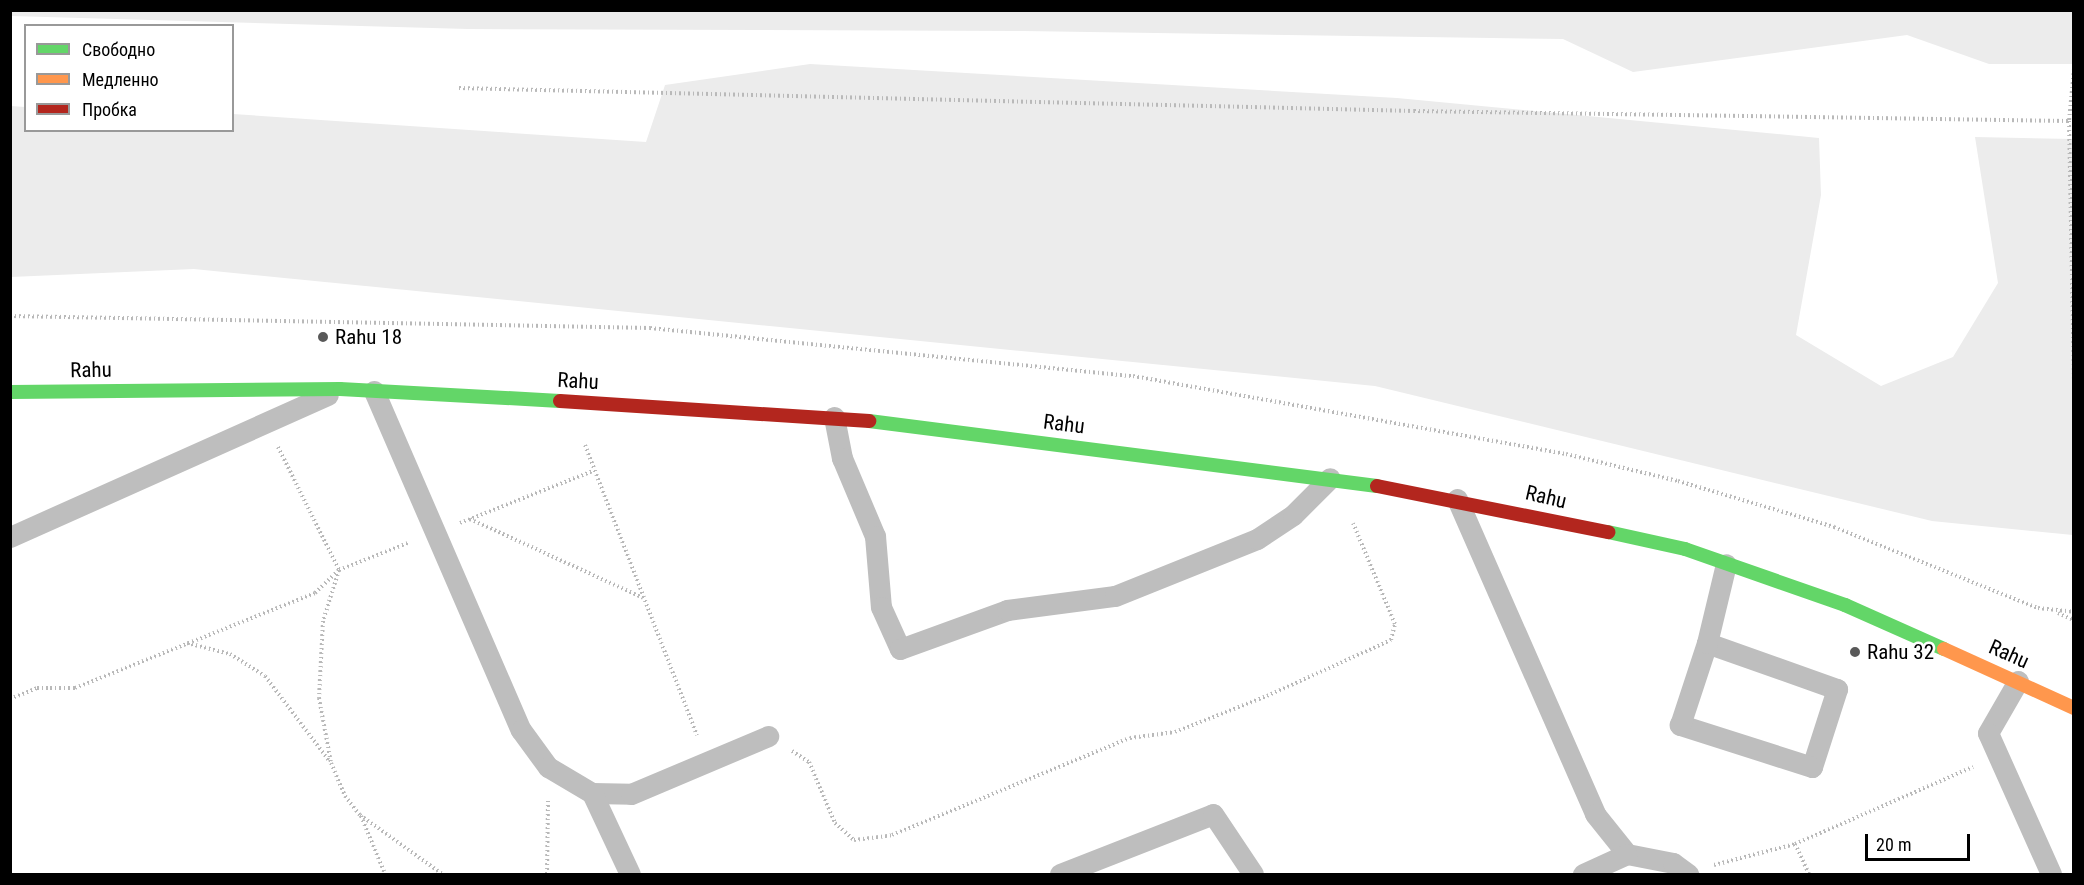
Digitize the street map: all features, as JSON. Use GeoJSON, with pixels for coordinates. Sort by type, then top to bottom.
{"type":"FeatureCollection","features":[{"type":"Feature","properties":{"kind":"main road","name":"Rahu"},"geometry":{"type":"LineString","coordinates":[[10,392],[340,389],[834,417],[1330,478],[1457,499],[1685,549],[1845,604],[2073,708]]}},
{"type":"Feature","properties":{"kind":"lane"},"geometry":{"type":"LineString","coordinates":[[10,537],[340,389]]}},
{"type":"Feature","properties":{"kind":"lane"},"geometry":{"type":"LineString","coordinates":[[374,391],[521,730],[548,767],[592,793],[631,794],[768,736]]}},
{"type":"Feature","properties":{"kind":"lane"},"geometry":{"type":"LineString","coordinates":[[834,417],[842,458],[875,536],[881,606],[900,649],[1007,610],[1115,596],[1257,539],[1293,515],[1330,478]]}},
{"type":"Feature","properties":{"kind":"lane"},"geometry":{"type":"LineString","coordinates":[[1457,499],[1594,814],[1627,854]]}},
{"type":"Feature","properties":{"kind":"lane"},"geometry":{"type":"LineString","coordinates":[[1707,644],[1836,689],[1812,767],[1680,725],[1707,644],[1726,564]]}},
{"type":"Feature","properties":{"kind":"lane"},"geometry":{"type":"LineString","coordinates":[[2018,681],[1988,733],[2001,754],[2051,874]]}},
{"type":"Feature","properties":{"kind":"lane"},"geometry":{"type":"LineString","coordinates":[[592,793],[630,874]]}},
{"type":"Feature","properties":{"kind":"lane"},"geometry":{"type":"LineString","coordinates":[[1060,874],[1213,814],[1253,874]]}},
{"type":"Feature","properties":{"kind":"lane"},"geometry":{"type":"LineString","coordinates":[[1583,874],[1627,854],[1673,863],[1687,874]]}},
{"type":"Feature","properties":{"kind":"path"},"geometry":{"type":"LineString","coordinates":[[2073,69],[2069,121],[2073,379]]}},
{"type":"Feature","properties":{"kind":"path"},"geometry":{"type":"LineString","coordinates":[[459,88],[1414,111],[2069,121]]}},
{"type":"Feature","properties":{"kind":"path"},"geometry":{"type":"LineString","coordinates":[[10,316],[650,328],[1133,376],[1566,454],[1678,481],[1834,527],[2073,620]]}},
{"type":"Feature","properties":{"kind":"path"},"geometry":{"type":"LineString","coordinates":[[266,422],[339,570],[323,621],[319,698],[331,763],[345,796],[360,815],[385,874]]}},
{"type":"Feature","properties":{"kind":"path"},"geometry":{"type":"LineString","coordinates":[[585,445],[593,471],[708,762]]}},
{"type":"Feature","properties":{"kind":"path"},"geometry":{"type":"LineString","coordinates":[[10,699],[37,688],[75,688],[315,593],[339,570],[593,471]]}},
{"type":"Feature","properties":{"kind":"path"},"geometry":{"type":"LineString","coordinates":[[469,519],[643,598]]}},
{"type":"Feature","properties":{"kind":"path"},"geometry":{"type":"LineString","coordinates":[[768,736],[809,762],[835,824],[854,840],[892,835],[1130,738],[1175,732],[1391,640],[1395,624],[1353,523]]}},
{"type":"Feature","properties":{"kind":"path"},"geometry":{"type":"LineString","coordinates":[[2058,613],[2073,612]]}},
{"type":"Feature","properties":{"kind":"path"},"geometry":{"type":"LineString","coordinates":[[186,643],[230,654],[265,676],[331,763]]}},
{"type":"Feature","properties":{"kind":"path"},"geometry":{"type":"LineString","coordinates":[[1687,874],[1795,844],[2001,754]]}},
{"type":"Feature","properties":{"kind":"path"},"geometry":{"type":"LineString","coordinates":[[547,874],[548,767]]}},
{"type":"Feature","properties":{"kind":"path"},"geometry":{"type":"LineString","coordinates":[[360,815],[442,874]]}},
{"type":"Feature","properties":{"kind":"path"},"geometry":{"type":"LineString","coordinates":[[1795,844],[1809,874]]}},
{"type":"Feature","properties":{"kind":"shaded area"},"geometry":{"type":"Polygon","coordinates":[[[11,10],[2073,10],[2074,64],[1989,64],[1907,35],[1633,72],[1563,39],[1023,31],[468,29],[11,16],[11,10]]]}},
{"type":"Feature","properties":{"kind":"shaded area"},"geometry":{"type":"Polygon","coordinates":[[[810,64],[1397,98],[1819,138],[1821,195],[1796,335],[1881,386],[1953,357],[1998,283],[1975,137],[2073,139],[2073,535],[1932,521],[1375,386],[194,269],[11,277],[11,106],[24,107],[24,132],[234,132],[234,114],[646,142],[665,85],[810,64]]]}},
{"type":"Feature","properties":{"kind":"traffic: fast"},"geometry":{"type":"LineString","coordinates":[[10,392],[340,389],[560,401]]}},
{"type":"Feature","properties":{"kind":"traffic: fast"},"geometry":{"type":"LineString","coordinates":[[869,421],[1377,486]]}},
{"type":"Feature","properties":{"kind":"traffic: fast"},"geometry":{"type":"LineString","coordinates":[[1608,532],[1685,549],[1845,605],[1944,649]]}},
{"type":"Feature","properties":{"kind":"traffic: slow"},"geometry":{"type":"LineString","coordinates":[[1944,649],[2074,708]]}},
{"type":"Feature","properties":{"kind":"traffic: jam"},"geometry":{"type":"LineString","coordinates":[[560,401],[869,421]]}},
{"type":"Feature","properties":{"kind":"traffic: jam"},"geometry":{"type":"LineString","coordinates":[[1377,486],[1608,532]]}},
{"type":"Feature","properties":{"kind":"place","name":"Rahu 18"},"geometry":{"type":"Point","coordinates":[323,337]}},
{"type":"Feature","properties":{"kind":"place","name":"Rahu 32"},"geometry":{"type":"Point","coordinates":[1855,652]}}]}
